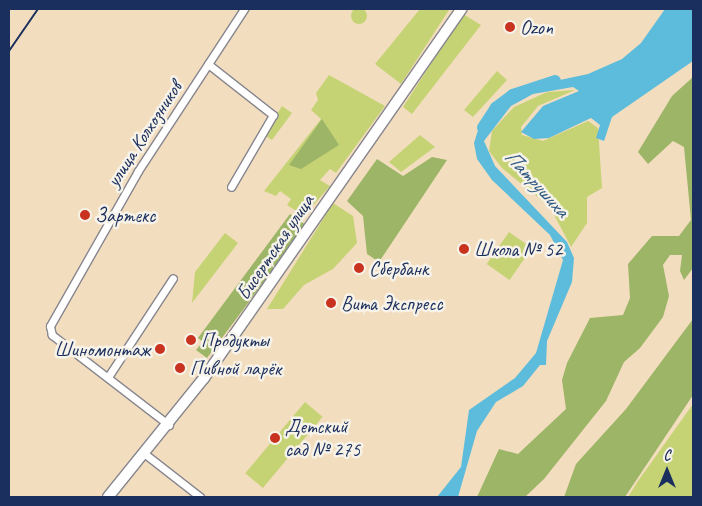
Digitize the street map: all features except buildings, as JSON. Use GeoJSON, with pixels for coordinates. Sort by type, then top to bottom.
{"type":"FeatureCollection","features":[{"type":"Feature","properties":{"kind":"main road","name":"Бисертская улица"},"geometry":{"type":"LineString","coordinates":[[108,497],[169,425],[461,9]]}},
{"type":"Feature","properties":{"kind":"street","name":"улица Колхозников"},"geometry":{"type":"LineString","coordinates":[[169,425],[52,335],[50,326],[138,171],[244,9]]}},
{"type":"Feature","properties":{"kind":"street"},"geometry":{"type":"LineString","coordinates":[[208,64],[273,115],[231,187]]}},
{"type":"Feature","properties":{"kind":"street"},"geometry":{"type":"LineString","coordinates":[[108,377],[173,278]]}},
{"type":"Feature","properties":{"kind":"street"},"geometry":{"type":"LineString","coordinates":[[145,454],[200,497]]}},
{"type":"Feature","properties":{"kind":"green space"},"geometry":{"type":"Polygon","coordinates":[[[356,8],[362,8],[367,13],[365,22],[356,24],[351,19],[351,13],[356,8]]]}},
{"type":"Feature","properties":{"kind":"green space"},"geometry":{"type":"Polygon","coordinates":[[[420,9],[449,10],[401,84],[375,64],[420,9]]]}},
{"type":"Feature","properties":{"kind":"green space"},"geometry":{"type":"Polygon","coordinates":[[[463,14],[481,25],[412,114],[403,107],[463,14]]]}},
{"type":"Feature","properties":{"kind":"green space"},"geometry":{"type":"Polygon","coordinates":[[[497,71],[507,80],[473,117],[464,110],[497,71]]]}},
{"type":"Feature","properties":{"kind":"green space"},"geometry":{"type":"Polygon","coordinates":[[[329,75],[385,106],[336,173],[330,169],[320,180],[330,186],[304,216],[287,205],[291,199],[280,191],[276,196],[264,191],[321,119],[311,110],[318,100],[316,93],[329,75]]]}},
{"type":"Feature","properties":{"kind":"green space"},"geometry":{"type":"Polygon","coordinates":[[[693,77],[693,268],[684,280],[680,271],[682,255],[670,255],[663,265],[669,296],[663,317],[640,348],[624,362],[606,401],[544,479],[525,497],[477,497],[499,449],[518,454],[566,409],[562,380],[567,363],[590,318],[623,315],[630,298],[628,264],[652,236],[679,236],[691,220],[684,147],[673,141],[648,164],[638,152],[672,96],[693,77]]]}},
{"type":"Feature","properties":{"kind":"green space"},"geometry":{"type":"Polygon","coordinates":[[[575,90],[538,106],[521,127],[522,135],[543,141],[588,121],[598,128],[602,188],[587,197],[587,223],[571,247],[550,207],[502,168],[489,151],[492,131],[514,107],[547,92],[575,90]]]}},
{"type":"Feature","properties":{"kind":"green space"},"geometry":{"type":"Polygon","coordinates":[[[282,106],[292,113],[272,140],[264,135],[282,106]]]}},
{"type":"Feature","properties":{"kind":"green space"},"geometry":{"type":"Polygon","coordinates":[[[322,119],[339,145],[301,169],[289,165],[322,119]]]}},
{"type":"Feature","properties":{"kind":"green space"},"geometry":{"type":"Polygon","coordinates":[[[420,135],[435,147],[401,172],[389,162],[420,135]]]}},
{"type":"Feature","properties":{"kind":"green space"},"geometry":{"type":"Polygon","coordinates":[[[432,157],[447,160],[379,262],[367,254],[363,216],[347,201],[377,159],[403,176],[432,157]]]}},
{"type":"Feature","properties":{"kind":"green space"},"geometry":{"type":"Polygon","coordinates":[[[333,203],[353,216],[357,243],[333,269],[304,285],[283,309],[267,309],[333,203]]]}},
{"type":"Feature","properties":{"kind":"green space"},"geometry":{"type":"Polygon","coordinates":[[[290,214],[306,225],[207,358],[196,350],[203,342],[198,338],[290,214]]]}},
{"type":"Feature","properties":{"kind":"green space"},"geometry":{"type":"Polygon","coordinates":[[[509,232],[532,248],[510,280],[487,264],[509,232]]]}},
{"type":"Feature","properties":{"kind":"green space"},"geometry":{"type":"Polygon","coordinates":[[[225,233],[238,243],[192,303],[195,272],[225,233]]]}},
{"type":"Feature","properties":{"kind":"green space"},"geometry":{"type":"Polygon","coordinates":[[[693,319],[693,395],[625,497],[564,497],[576,464],[626,409],[693,319]]]}},
{"type":"Feature","properties":{"kind":"green space"},"geometry":{"type":"Polygon","coordinates":[[[305,402],[323,417],[263,488],[245,473],[305,402]]]}},
{"type":"Feature","properties":{"kind":"green space"},"geometry":{"type":"Polygon","coordinates":[[[693,404],[693,497],[628,497],[638,481],[693,404]]]}},
{"type":"Feature","properties":{"kind":"water"},"geometry":{"type":"Polygon","coordinates":[[[665,9],[693,9],[693,61],[612,117],[604,141],[596,138],[600,125],[591,118],[549,138],[534,139],[521,132],[543,106],[579,91],[573,87],[533,94],[511,106],[484,141],[495,166],[567,242],[574,258],[572,282],[547,341],[546,365],[540,365],[523,386],[496,402],[477,431],[458,497],[437,497],[461,467],[469,410],[515,378],[536,353],[563,260],[550,235],[492,180],[477,159],[474,143],[479,127],[499,104],[527,87],[588,74],[622,59],[641,43],[665,9]]]}},
{"type":"Feature","properties":{"kind":"waterway","name":"Патрушиха"},"geometry":{"type":"LineString","coordinates":[[482,127],[495,107],[512,94],[555,80]]}},
{"type":"Feature","properties":{"kind":"railway"},"geometry":{"type":"LineString","coordinates":[[9,51],[38,9]]}},
{"type":"Feature","properties":{"kind":"place","name":"Ozon"},"geometry":{"type":"Point","coordinates":[510,27]}},
{"type":"Feature","properties":{"kind":"place","name":"Зартекс"},"geometry":{"type":"Point","coordinates":[85,215]}},
{"type":"Feature","properties":{"kind":"place","name":"Школа № 52"},"geometry":{"type":"Point","coordinates":[464,249]}},
{"type":"Feature","properties":{"kind":"place","name":"Сбербанк"},"geometry":{"type":"Point","coordinates":[359,268]}},
{"type":"Feature","properties":{"kind":"place","name":"Вита Экспресс"},"geometry":{"type":"Point","coordinates":[331,303]}},
{"type":"Feature","properties":{"kind":"place","name":"Продукты"},"geometry":{"type":"Point","coordinates":[191,340]}},
{"type":"Feature","properties":{"kind":"place","name":"Шиномонтаж"},"geometry":{"type":"Point","coordinates":[160,349]}},
{"type":"Feature","properties":{"kind":"place","name":"Пивной ларёк"},"geometry":{"type":"Point","coordinates":[180,368]}},
{"type":"Feature","properties":{"kind":"place","name":"Детский сад № 275"},"geometry":{"type":"Point","coordinates":[275,438]}}]}
